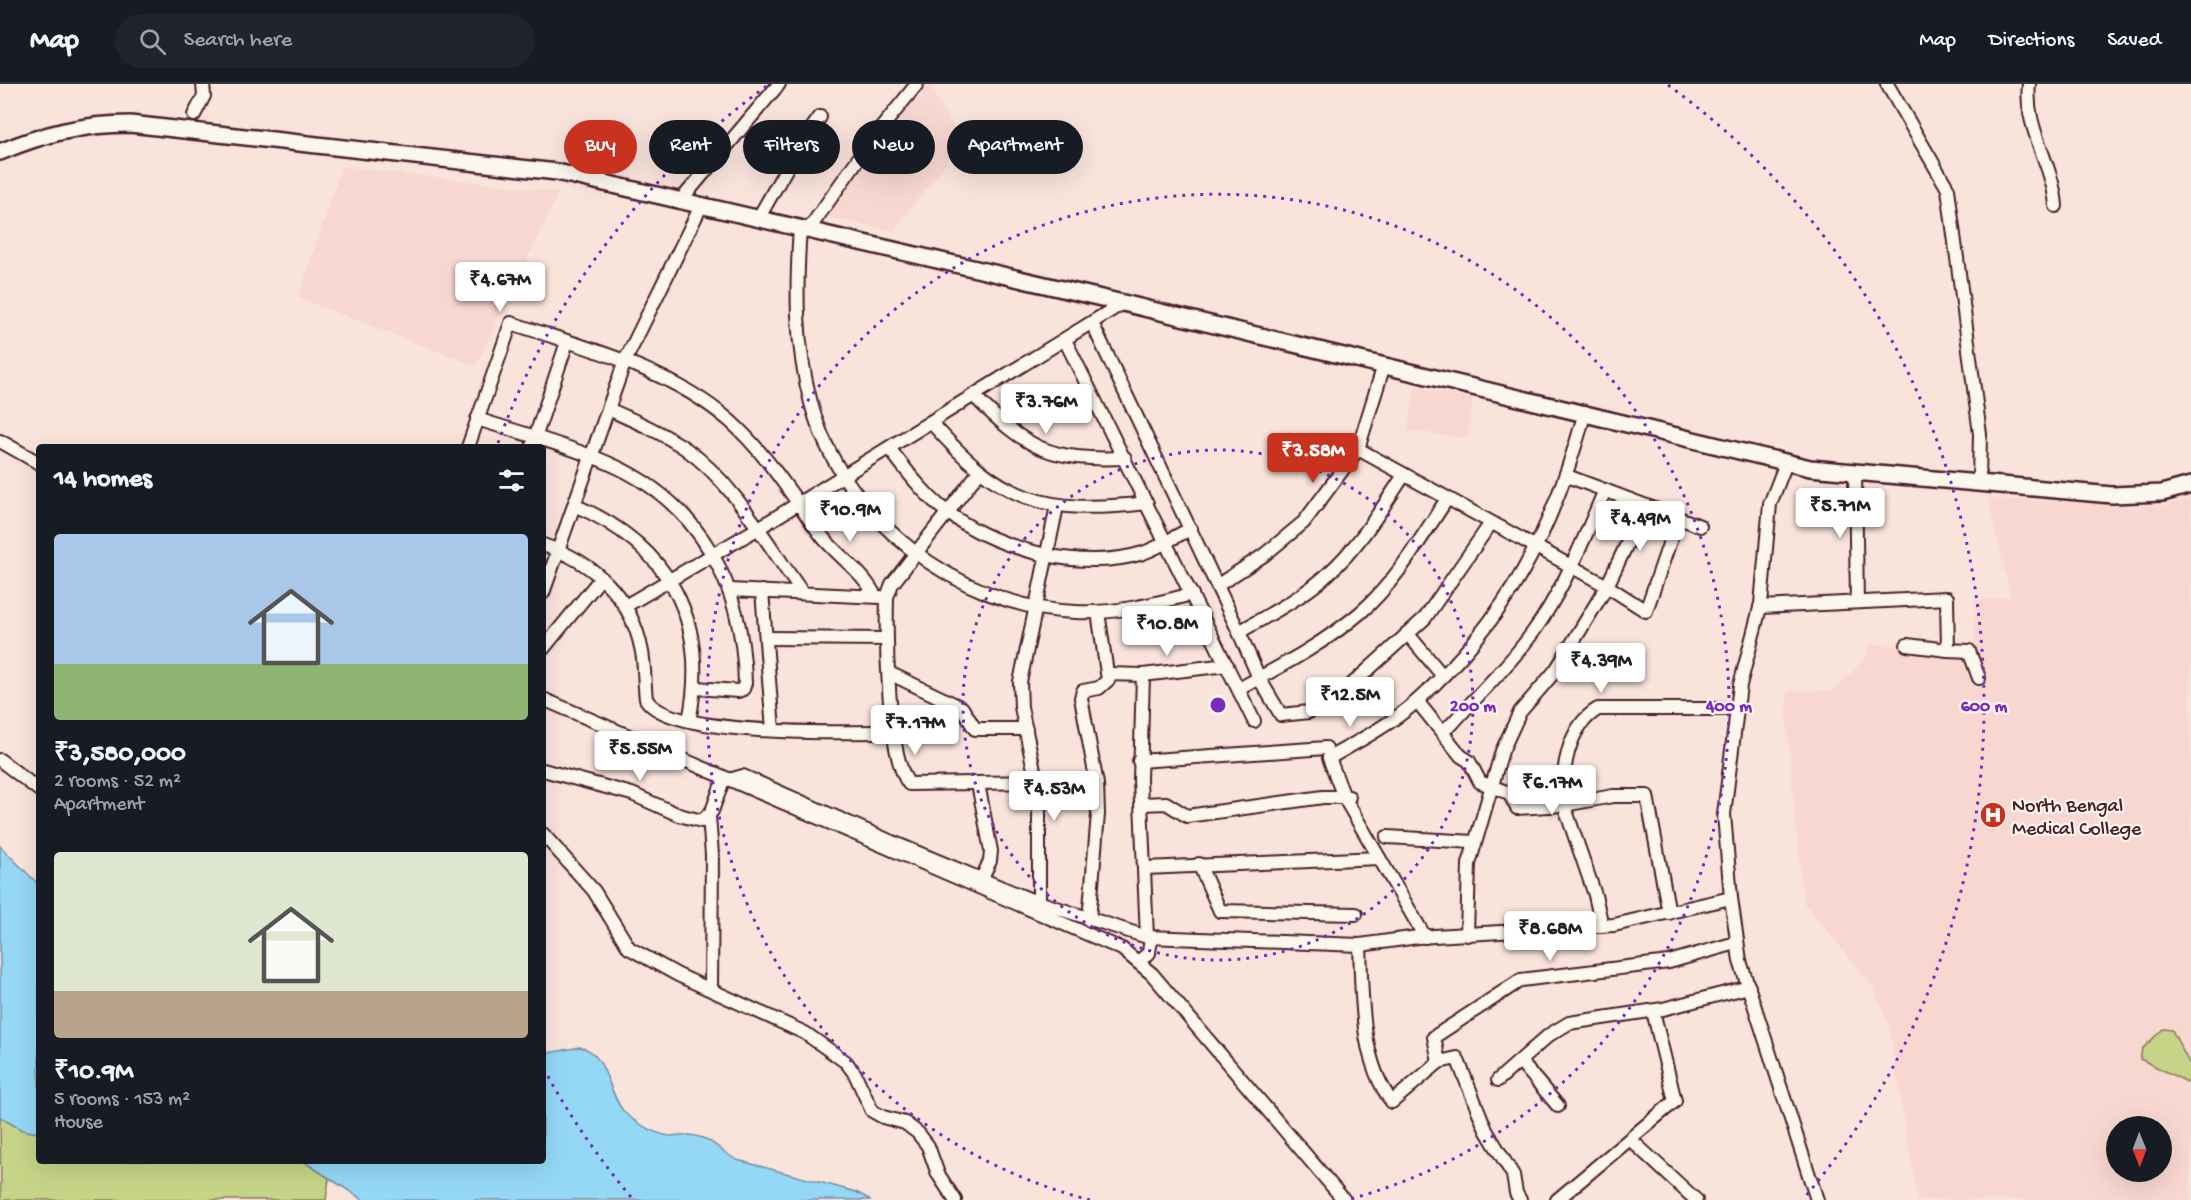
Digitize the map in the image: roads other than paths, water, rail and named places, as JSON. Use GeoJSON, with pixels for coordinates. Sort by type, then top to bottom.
{"type":"FeatureCollection","features":[{"type":"Feature","properties":{"kind":"main road"},"geometry":{"type":"LineString","coordinates":[[0,152],[56,131],[88,125],[141,124],[504,164],[557,172],[682,199],[1585,412],[1786,463],[1856,474],[1979,482],[2112,495],[2162,493],[2191,485]]}},
{"type":"Feature","properties":{"kind":"street"},"geometry":{"type":"LineString","coordinates":[[194,115],[204,96],[203,84]]}},
{"type":"Feature","properties":{"kind":"street"},"geometry":{"type":"LineString","coordinates":[[682,199],[779,84]]}},
{"type":"Feature","properties":{"kind":"street"},"geometry":{"type":"LineString","coordinates":[[916,84],[805,228],[796,310],[804,374],[819,426],[842,477],[864,504],[917,552],[976,589],[1035,606],[1069,612],[1098,612],[1131,608],[1192,594]]}},
{"type":"Feature","properties":{"kind":"street"},"geometry":{"type":"LineString","coordinates":[[1887,84],[1948,189],[1980,434],[1979,482]]}},
{"type":"Feature","properties":{"kind":"street"},"geometry":{"type":"LineString","coordinates":[[2029,84],[2030,121],[2036,142],[2055,185],[2056,206]]}},
{"type":"Feature","properties":{"kind":"street"},"geometry":{"type":"LineString","coordinates":[[759,217],[798,148],[820,117]]}},
{"type":"Feature","properties":{"kind":"street"},"geometry":{"type":"LineString","coordinates":[[546,585],[625,360],[702,204]]}},
{"type":"Feature","properties":{"kind":"street"},"geometry":{"type":"LineString","coordinates":[[627,605],[757,529],[1123,303]]}},
{"type":"Feature","properties":{"kind":"street"},"geometry":{"type":"LineString","coordinates":[[469,444],[511,323],[625,360],[691,393],[731,422],[768,462],[824,539],[881,597],[887,639],[893,732],[903,773],[909,784],[1037,782]]}},
{"type":"Feature","properties":{"kind":"street"},"geometry":{"type":"LineString","coordinates":[[1092,323],[1218,585],[1259,678],[1281,715],[1309,712],[1348,688],[1425,618],[1491,523]]}},
{"type":"Feature","properties":{"kind":"street"},"geometry":{"type":"LineString","coordinates":[[1065,340],[1254,721]]}},
{"type":"Feature","properties":{"kind":"street"},"geometry":{"type":"LineString","coordinates":[[477,419],[534,443],[567,342]]}},
{"type":"Feature","properties":{"kind":"street"},"geometry":{"type":"LineString","coordinates":[[1218,585],[1264,555],[1304,522],[1358,449],[1384,365]]}},
{"type":"Feature","properties":{"kind":"street"},"geometry":{"type":"LineString","coordinates":[[974,396],[1014,435],[1053,454],[1083,459],[1125,458]]}},
{"type":"Feature","properties":{"kind":"street"},"geometry":{"type":"LineString","coordinates":[[608,409],[658,432],[695,457],[723,484],[802,592]]}},
{"type":"Feature","properties":{"kind":"street"},"geometry":{"type":"LineString","coordinates":[[1425,937],[1379,858],[1329,758],[1369,735],[1417,701],[1483,632],[1505,602],[1537,546],[1567,476],[1585,412]]}},
{"type":"Feature","properties":{"kind":"street"},"geometry":{"type":"LineString","coordinates":[[931,422],[979,472],[1023,496],[1057,506],[1098,508],[1147,503]]}},
{"type":"Feature","properties":{"kind":"street"},"geometry":{"type":"LineString","coordinates":[[0,441],[36,461]]}},
{"type":"Feature","properties":{"kind":"street"},"geometry":{"type":"LineString","coordinates":[[546,446],[591,457],[618,467],[661,495],[715,554],[730,590],[742,633],[745,683],[743,689],[738,691],[696,688]]}},
{"type":"Feature","properties":{"kind":"street"},"geometry":{"type":"LineString","coordinates":[[889,448],[947,512],[999,540],[1047,555],[1107,558],[1142,553],[1168,544],[1177,535],[1191,529]]}},
{"type":"Feature","properties":{"kind":"street"},"geometry":{"type":"LineString","coordinates":[[1358,449],[1491,523],[1573,565],[1646,611],[1678,518]]}},
{"type":"Feature","properties":{"kind":"street"},"geometry":{"type":"LineString","coordinates":[[25,455],[36,457]]}},
{"type":"Feature","properties":{"kind":"street"},"geometry":{"type":"LineString","coordinates":[[1786,463],[1770,504],[1760,607],[1737,710],[1724,814],[1736,943],[1817,1200]]}},
{"type":"Feature","properties":{"kind":"street"},"geometry":{"type":"LineString","coordinates":[[881,597],[979,472]]}},
{"type":"Feature","properties":{"kind":"street"},"geometry":{"type":"LineString","coordinates":[[1856,474],[1857,602]]}},
{"type":"Feature","properties":{"kind":"street"},"geometry":{"type":"LineString","coordinates":[[1239,632],[1292,602],[1328,574],[1362,537],[1404,475]]}},
{"type":"Feature","properties":{"kind":"street"},"geometry":{"type":"LineString","coordinates":[[1567,476],[1700,526]]}},
{"type":"Feature","properties":{"kind":"street"},"geometry":{"type":"LineString","coordinates":[[1442,731],[1452,724],[1542,620],[1573,565],[1605,490]]}},
{"type":"Feature","properties":{"kind":"street"},"geometry":{"type":"LineString","coordinates":[[1239,689],[1312,649],[1362,611],[1399,571],[1447,499]]}},
{"type":"Feature","properties":{"kind":"street"},"geometry":{"type":"LineString","coordinates":[[574,505],[600,516],[633,537],[670,580],[694,644],[696,688],[689,721]]}},
{"type":"Feature","properties":{"kind":"street"},"geometry":{"type":"LineString","coordinates":[[1039,902],[1037,782],[1026,729],[1020,682],[1057,506]]}},
{"type":"Feature","properties":{"kind":"street"},"geometry":{"type":"LineString","coordinates":[[1467,935],[1469,864],[1502,751],[1520,712],[1556,670],[1607,586],[1645,506]]}},
{"type":"Feature","properties":{"kind":"street"},"geometry":{"type":"LineString","coordinates":[[546,546],[558,550],[601,578],[627,605],[642,653],[646,699],[653,707],[689,721],[711,726],[773,730],[893,732]]}},
{"type":"Feature","properties":{"kind":"street"},"geometry":{"type":"LineString","coordinates":[[546,645],[601,578]]}},
{"type":"Feature","properties":{"kind":"street"},"geometry":{"type":"LineString","coordinates":[[730,590],[881,597]]}},
{"type":"Feature","properties":{"kind":"street"},"geometry":{"type":"LineString","coordinates":[[762,591],[773,730]]}},
{"type":"Feature","properties":{"kind":"street"},"geometry":{"type":"LineString","coordinates":[[1760,607],[1947,598],[1948,650]]}},
{"type":"Feature","properties":{"kind":"street"},"geometry":{"type":"LineString","coordinates":[[1089,920],[1098,814],[1097,784],[1081,698],[1083,691],[1105,685],[1108,674],[1098,612]]}},
{"type":"Feature","properties":{"kind":"street"},"geometry":{"type":"LineString","coordinates":[[1407,633],[1442,675]]}},
{"type":"Feature","properties":{"kind":"street"},"geometry":{"type":"LineString","coordinates":[[767,638],[887,639]]}},
{"type":"Feature","properties":{"kind":"street"},"geometry":{"type":"LineString","coordinates":[[1907,645],[1969,651],[1978,678]]}},
{"type":"Feature","properties":{"kind":"street"},"geometry":{"type":"LineString","coordinates":[[1108,674],[1143,675],[1227,665]]}},
{"type":"Feature","properties":{"kind":"street"},"geometry":{"type":"LineString","coordinates":[[889,673],[962,708],[975,729],[1026,729]]}},
{"type":"Feature","properties":{"kind":"street"},"geometry":{"type":"LineString","coordinates":[[1138,962],[1149,953],[1139,760],[1143,675]]}},
{"type":"Feature","properties":{"kind":"street"},"geometry":{"type":"LineString","coordinates":[[546,700],[1122,949],[1152,974],[1344,1200]]}},
{"type":"Feature","properties":{"kind":"street"},"geometry":{"type":"LineString","coordinates":[[1417,701],[1461,756],[1469,761],[1480,782],[1509,793],[1516,808],[1564,805],[1613,795],[1647,796],[1670,913]]}},
{"type":"Feature","properties":{"kind":"street"},"geometry":{"type":"LineString","coordinates":[[1602,926],[1595,895],[1564,805],[1566,763],[1578,726],[1598,709],[1737,710]]}},
{"type":"Feature","properties":{"kind":"street"},"geometry":{"type":"LineString","coordinates":[[1139,760],[1326,748]]}},
{"type":"Feature","properties":{"kind":"street"},"geometry":{"type":"LineString","coordinates":[[0,760],[36,788]]}},
{"type":"Feature","properties":{"kind":"street"},"geometry":{"type":"LineString","coordinates":[[546,771],[632,794],[694,820],[702,821],[709,816]]}},
{"type":"Feature","properties":{"kind":"street"},"geometry":{"type":"LineString","coordinates":[[726,779],[741,775],[981,880],[1089,920],[1149,937],[1360,945],[1425,937],[1602,926],[1731,898]]}},
{"type":"Feature","properties":{"kind":"street"},"geometry":{"type":"LineString","coordinates":[[711,989],[712,855],[709,816],[726,779]]}},
{"type":"Feature","properties":{"kind":"street"},"geometry":{"type":"LineString","coordinates":[[978,784],[991,851],[990,861],[981,880]]}},
{"type":"Feature","properties":{"kind":"street"},"geometry":{"type":"LineString","coordinates":[[1142,804],[1167,803],[1187,816],[1323,797],[1347,797]]}},
{"type":"Feature","properties":{"kind":"street"},"geometry":{"type":"LineString","coordinates":[[546,837],[594,891],[629,948],[805,1033],[846,1062],[855,1074],[872,1111],[905,1123],[918,1133],[928,1146],[938,1174],[955,1200]]}},
{"type":"Feature","properties":{"kind":"street"},"geometry":{"type":"LineString","coordinates":[[1387,837],[1425,837],[1475,842]]}},
{"type":"Feature","properties":{"kind":"street"},"geometry":{"type":"LineString","coordinates":[[1145,868],[1379,858]]}},
{"type":"Feature","properties":{"kind":"street"},"geometry":{"type":"LineString","coordinates":[[1199,864],[1220,911],[1356,914]]}},
{"type":"Feature","properties":{"kind":"street"},"geometry":{"type":"LineString","coordinates":[[1439,1062],[1434,1037],[1521,980],[1669,962],[1736,943]]}},
{"type":"Feature","properties":{"kind":"street"},"geometry":{"type":"LineString","coordinates":[[1360,945],[1362,1000],[1371,1058],[1379,1085],[1392,1102],[1439,1062],[1457,1058],[1486,1130],[1513,1175],[1516,1193],[1520,1200]]}},
{"type":"Feature","properties":{"kind":"street"},"geometry":{"type":"LineString","coordinates":[[1498,1080],[1549,1035],[1569,1023],[1653,1011],[1749,987]]}},
{"type":"Feature","properties":{"kind":"street"},"geometry":{"type":"LineString","coordinates":[[1557,1200],[1675,1101],[1653,1011]]}},
{"type":"Feature","properties":{"kind":"street"},"geometry":{"type":"LineString","coordinates":[[1520,1061],[1558,1106]]}},
{"type":"Feature","properties":{"kind":"street"},"geometry":{"type":"LineString","coordinates":[[1630,1139],[1689,1198]]}},
{"type":"Feature","properties":{"kind":"water"},"geometry":{"type":"Polygon","coordinates":[[[0,846],[36,882],[36,1132],[22,1130],[0,1117],[0,846]]]}},
{"type":"Feature","properties":{"kind":"water"},"geometry":{"type":"Polygon","coordinates":[[[580,1047],[589,1050],[602,1065],[619,1105],[625,1113],[647,1128],[671,1136],[699,1136],[737,1160],[856,1192],[871,1200],[363,1200],[308,1164],[546,1164],[546,1053],[580,1047]]]}},
{"type":"Feature","properties":{"kind":"place","name":"North Bengal Medical College"},"geometry":{"type":"Point","coordinates":[1993,815]}}]}
